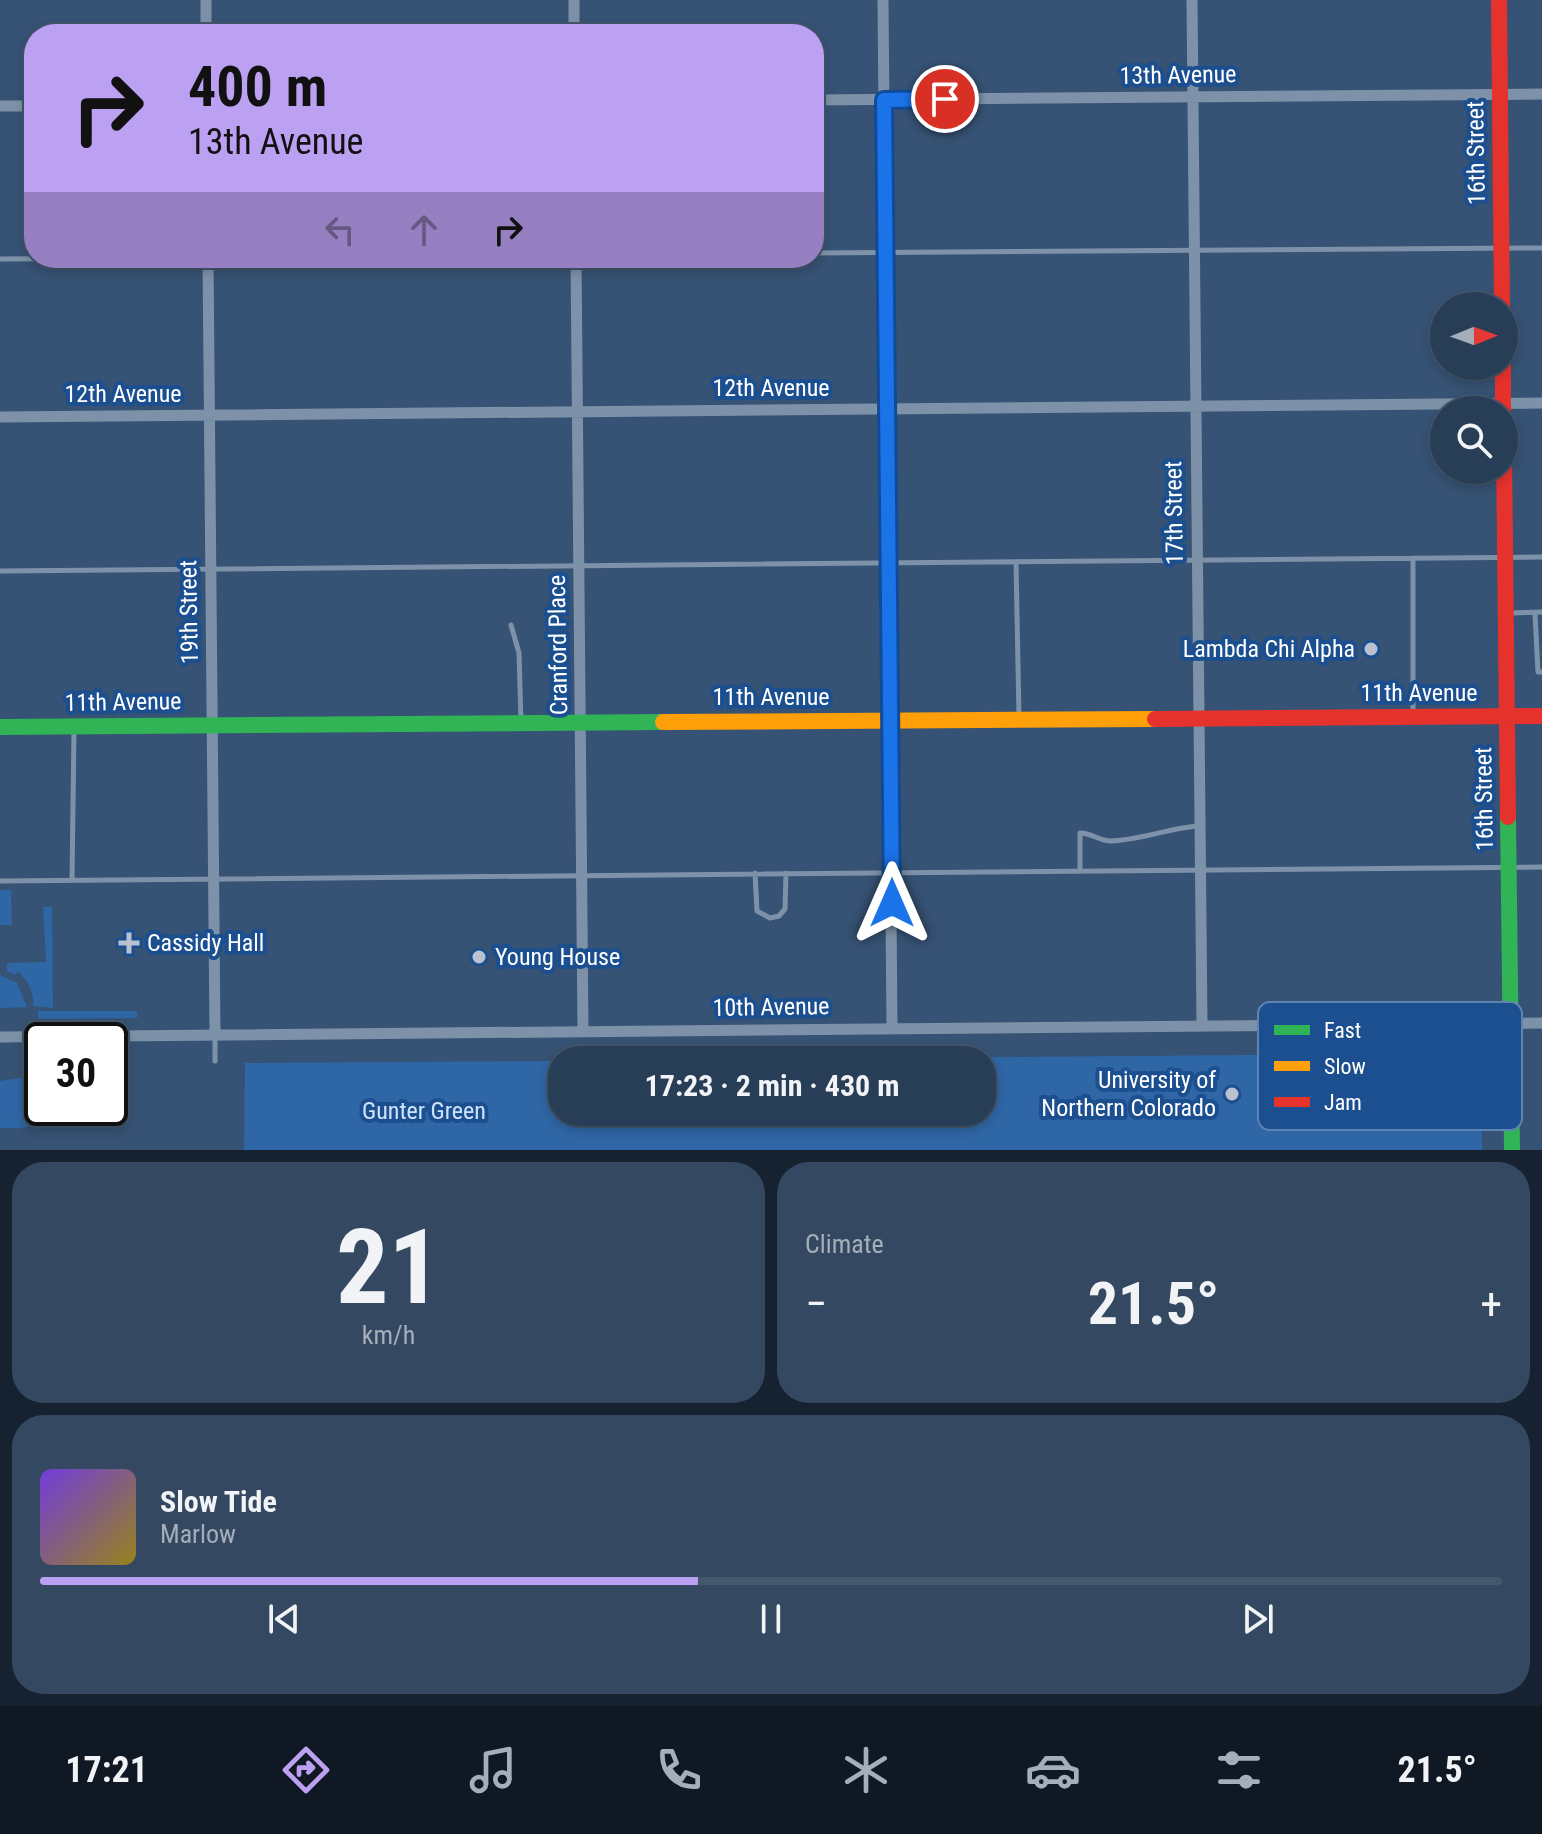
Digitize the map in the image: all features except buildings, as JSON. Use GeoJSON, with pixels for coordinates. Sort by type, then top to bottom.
{"type":"FeatureCollection","features":[{"type":"Feature","properties":{"kind":"main road","name":"16th Street"},"geometry":{"type":"LineString","coordinates":[[1499,0],[1502,292]]}},
{"type":"Feature","properties":{"kind":"main road","name":"16th Street"},"geometry":{"type":"LineString","coordinates":[[1504,484],[1511,1002]]}},
{"type":"Feature","properties":{"kind":"main road","name":"11th Avenue"},"geometry":{"type":"LineString","coordinates":[[0,727],[1542,716]]}},
{"type":"Feature","properties":{"kind":"main road","name":"16th Street"},"geometry":{"type":"LineString","coordinates":[[1512,1130],[1512,1150]]}},
{"type":"Feature","properties":{"kind":"street"},"geometry":{"type":"LineString","coordinates":[[206,0],[206,24]]}},
{"type":"Feature","properties":{"kind":"street"},"geometry":{"type":"LineString","coordinates":[[574,0],[574,24]]}},
{"type":"Feature","properties":{"kind":"street"},"geometry":{"type":"LineString","coordinates":[[883,0],[892,1027]]}},
{"type":"Feature","properties":{"kind":"street","name":"17th Street"},"geometry":{"type":"LineString","coordinates":[[1192,0],[1202,1025]]}},
{"type":"Feature","properties":{"kind":"street","name":"13th Avenue"},"geometry":{"type":"LineString","coordinates":[[824,100],[1542,94]]}},
{"type":"Feature","properties":{"kind":"street"},"geometry":{"type":"LineString","coordinates":[[0,106],[24,106]]}},
{"type":"Feature","properties":{"kind":"street","name":"19th Street"},"geometry":{"type":"LineString","coordinates":[[208,268],[215,1035]]}},
{"type":"Feature","properties":{"kind":"street","name":"Cranford Place"},"geometry":{"type":"LineString","coordinates":[[576,268],[583,1031]]}},
{"type":"Feature","properties":{"kind":"street","name":"12th Avenue"},"geometry":{"type":"LineString","coordinates":[[1518,405],[1542,403]]}},
{"type":"Feature","properties":{"kind":"street","name":"12th Avenue"},"geometry":{"type":"LineString","coordinates":[[0,417],[1430,407]]}},
{"type":"Feature","properties":{"kind":"street","name":"10th Avenue"},"geometry":{"type":"LineString","coordinates":[[0,1037],[1258,1025]]}},
{"type":"Feature","properties":{"kind":"lane"},"geometry":{"type":"LineString","coordinates":[[824,253],[1542,248]]}},
{"type":"Feature","properties":{"kind":"lane"},"geometry":{"type":"LineString","coordinates":[[0,259],[24,259]]}},
{"type":"Feature","properties":{"kind":"lane"},"geometry":{"type":"LineString","coordinates":[[0,571],[1542,557]]}},
{"type":"Feature","properties":{"kind":"lane"},"geometry":{"type":"LineString","coordinates":[[1413,558],[1413,716]]}},
{"type":"Feature","properties":{"kind":"lane"},"geometry":{"type":"LineString","coordinates":[[1016,562],[1019,718]]}},
{"type":"Feature","properties":{"kind":"lane"},"geometry":{"type":"LineString","coordinates":[[1506,613],[1539,613],[1538,672],[1542,672]]}},
{"type":"Feature","properties":{"kind":"lane"},"geometry":{"type":"LineString","coordinates":[[511,625],[519,653],[521,722]]}},
{"type":"Feature","properties":{"kind":"lane"},"geometry":{"type":"LineString","coordinates":[[72,880],[73,726]]}},
{"type":"Feature","properties":{"kind":"lane"},"geometry":{"type":"LineString","coordinates":[[1080,870],[1080,833],[1111,841],[1148,836],[1169,828],[1200,826]]}},
{"type":"Feature","properties":{"kind":"lane"},"geometry":{"type":"LineString","coordinates":[[0,881],[1542,867]]}},
{"type":"Feature","properties":{"kind":"lane"},"geometry":{"type":"LineString","coordinates":[[755,873],[757,911],[770,918],[785,909],[786,873]]}},
{"type":"Feature","properties":{"kind":"lane","name":"19th Street"},"geometry":{"type":"LineString","coordinates":[[215,1035],[215,1061]]}},
{"type":"Feature","properties":{"kind":"green space"},"geometry":{"type":"Polygon","coordinates":[[[0,890],[11,890],[12,925],[0,925],[0,890]]]}},
{"type":"Feature","properties":{"kind":"green space"},"geometry":{"type":"Polygon","coordinates":[[[43,907],[52,907],[53,1008],[33,1006],[32,992],[25,979],[18,972],[15,975],[7,971],[7,963],[46,962],[43,907]]]}},
{"type":"Feature","properties":{"kind":"green space"},"geometry":{"type":"Polygon","coordinates":[[[0,975],[17,983],[27,1007],[0,1008],[0,975]]]}},
{"type":"Feature","properties":{"kind":"green space"},"geometry":{"type":"Polygon","coordinates":[[[38,1011],[137,1011],[137,1018],[38,1019],[38,1011]]]}},
{"type":"Feature","properties":{"kind":"green space","name":"University of Northern Colorado"},"geometry":{"type":"Polygon","coordinates":[[[1258,1055],[1258,1130],[1482,1130],[1482,1150],[244,1150],[245,1063],[548,1061],[548,1126],[996,1126],[996,1057],[1258,1055]]]}},
{"type":"Feature","properties":{"kind":"green space"},"geometry":{"type":"Polygon","coordinates":[[[24,1077],[24,1126],[28,1126],[0,1128],[0,1081],[24,1077]]]}},
{"type":"Feature","properties":{"kind":"traffic: fast"},"geometry":{"type":"LineString","coordinates":[[0,727],[663,722]]}},
{"type":"Feature","properties":{"kind":"traffic: fast"},"geometry":{"type":"LineString","coordinates":[[1508,817],[1510,1002]]}},
{"type":"Feature","properties":{"kind":"traffic: fast"},"geometry":{"type":"LineString","coordinates":[[1512,1130],[1512,1150]]}},
{"type":"Feature","properties":{"kind":"traffic: slow"},"geometry":{"type":"LineString","coordinates":[[663,722],[1155,719]]}},
{"type":"Feature","properties":{"kind":"traffic: jam"},"geometry":{"type":"LineString","coordinates":[[1499,0],[1502,292]]}},
{"type":"Feature","properties":{"kind":"traffic: jam"},"geometry":{"type":"LineString","coordinates":[[1503,380],[1503,396]]}},
{"type":"Feature","properties":{"kind":"traffic: jam"},"geometry":{"type":"LineString","coordinates":[[1504,484],[1508,817]]}},
{"type":"Feature","properties":{"kind":"traffic: jam"},"geometry":{"type":"LineString","coordinates":[[1155,719],[1542,716]]}},
{"type":"Feature","properties":{"kind":"place","name":"Lambda Chi Alpha"},"geometry":{"type":"Point","coordinates":[1371,649]}},
{"type":"Feature","properties":{"kind":"place","name":"Cassidy Hall"},"geometry":{"type":"Point","coordinates":[129,943]}},
{"type":"Feature","properties":{"kind":"place","name":"Young House"},"geometry":{"type":"Point","coordinates":[479,957]}},
{"type":"Feature","properties":{"kind":"place","name":"University of Northern Colorado"},"geometry":{"type":"Point","coordinates":[1232,1094]}},
{"type":"Feature","properties":{"kind":"route"},"geometry":{"type":"LineString","coordinates":[[892,903],[884,100],[945,99]]}},
{"type":"Feature","properties":{"kind":"park label","name":"Gunter Green"},"geometry":{"type":"Point","coordinates":[424,1111]}}]}
